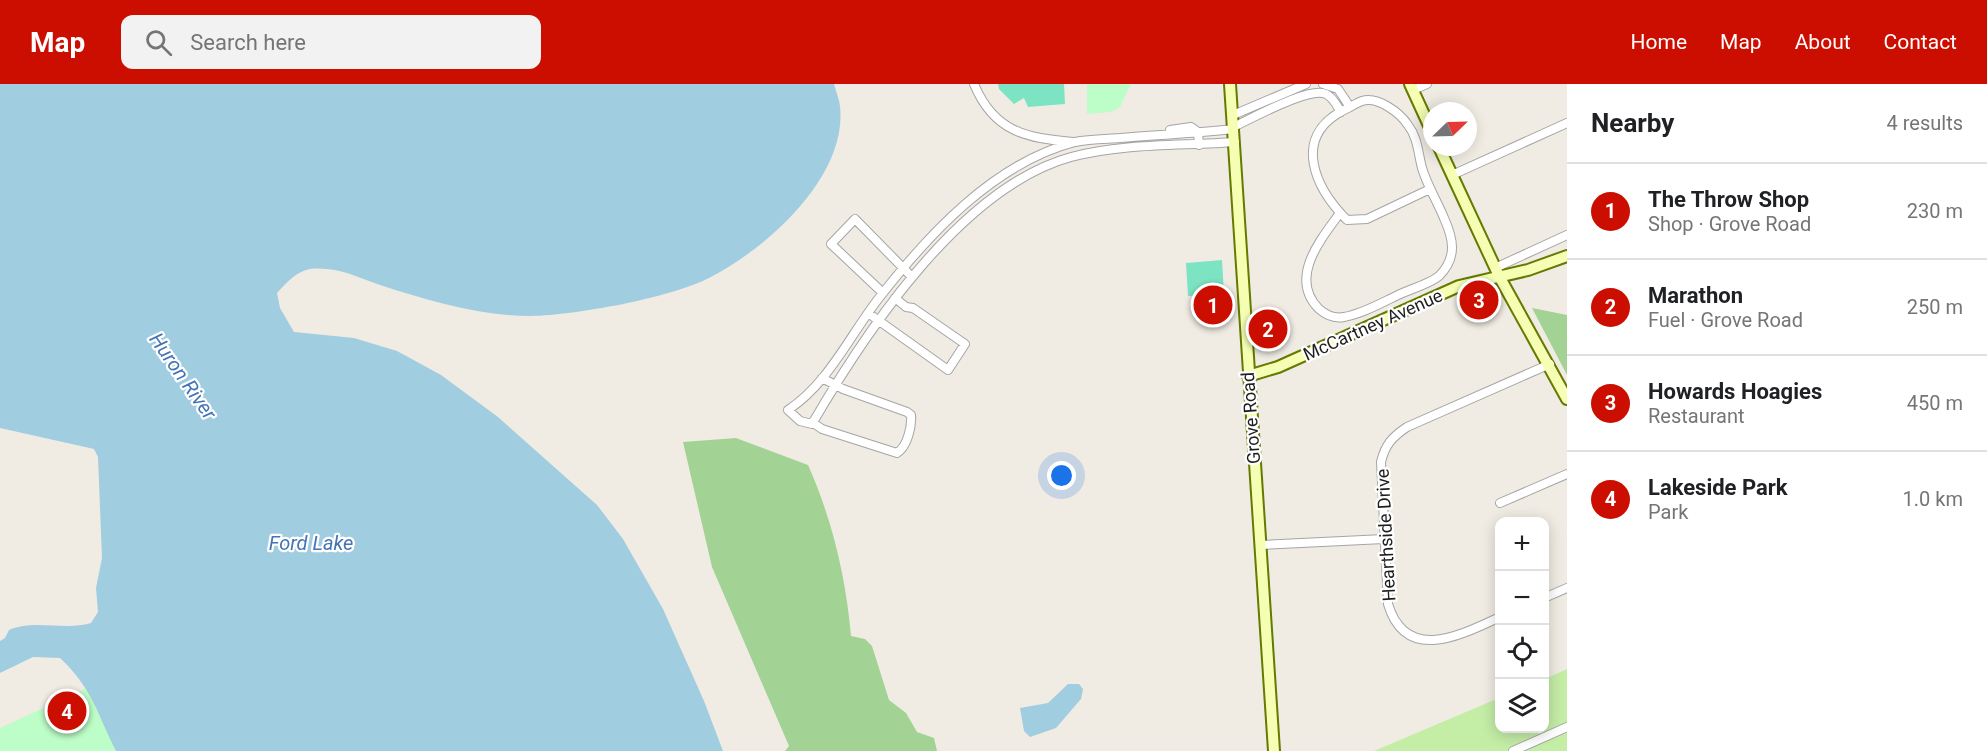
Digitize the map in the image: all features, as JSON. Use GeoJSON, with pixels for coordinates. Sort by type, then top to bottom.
{"type":"FeatureCollection","features":[{"type":"Feature","properties":{"kind":"main road","name":"Grove Road"},"geometry":{"type":"LineString","coordinates":[[1230,84],[1274,751]]}},
{"type":"Feature","properties":{"kind":"main road"},"geometry":{"type":"LineString","coordinates":[[1412,87],[1423,112]]}},
{"type":"Feature","properties":{"kind":"main road"},"geometry":{"type":"LineString","coordinates":[[1443,156],[1497,272],[1550,364],[1567,399]]}},
{"type":"Feature","properties":{"kind":"main road","name":"McCartney Avenue"},"geometry":{"type":"LineString","coordinates":[[1248,376],[1278,367],[1459,286],[1497,272],[1528,270],[1567,256]]}},
{"type":"Feature","properties":{"kind":"street"},"geometry":{"type":"LineString","coordinates":[[974,84],[996,120],[1024,136],[1076,142],[1233,128],[1300,97],[1318,92],[1330,96],[1341,112]]}},
{"type":"Feature","properties":{"kind":"street"},"geometry":{"type":"LineString","coordinates":[[1233,115],[1306,84]]}},
{"type":"Feature","properties":{"kind":"street"},"geometry":{"type":"LineString","coordinates":[[1323,84],[1338,89],[1350,107]]}},
{"type":"Feature","properties":{"kind":"street"},"geometry":{"type":"LineString","coordinates":[[1412,87],[1426,84]]}},
{"type":"Feature","properties":{"kind":"street"},"geometry":{"type":"LineString","coordinates":[[1340,213],[1319,243],[1306,268],[1311,297],[1315,305],[1337,318],[1356,314],[1439,277],[1447,263],[1453,240],[1430,189],[1415,138],[1401,117],[1381,103],[1364,100],[1327,120],[1319,129],[1313,149],[1318,179],[1340,213],[1348,221],[1367,219],[1430,189]]}},
{"type":"Feature","properties":{"kind":"street"},"geometry":{"type":"LineString","coordinates":[[1452,175],[1567,123]]}},
{"type":"Feature","properties":{"kind":"street"},"geometry":{"type":"LineString","coordinates":[[1140,136],[1147,132],[1191,127],[1198,132]]}},
{"type":"Feature","properties":{"kind":"street"},"geometry":{"type":"LineString","coordinates":[[1198,132],[1199,145]]}},
{"type":"Feature","properties":{"kind":"street"},"geometry":{"type":"LineString","coordinates":[[1154,135],[1154,147]]}},
{"type":"Feature","properties":{"kind":"street"},"geometry":{"type":"LineString","coordinates":[[1101,140],[1103,151]]}},
{"type":"Feature","properties":{"kind":"street"},"geometry":{"type":"LineString","coordinates":[[822,378],[834,385],[911,415],[912,423],[902,450],[892,453],[813,423],[800,421],[788,410],[802,401],[822,378],[904,267],[977,196],[1004,174],[1036,157],[1076,142]]}},
{"type":"Feature","properties":{"kind":"street"},"geometry":{"type":"LineString","coordinates":[[813,423],[834,385],[877,322],[912,277],[1003,191],[1044,167],[1070,158],[1103,151],[1235,142]]}},
{"type":"Feature","properties":{"kind":"street"},"geometry":{"type":"LineString","coordinates":[[1036,157],[1044,167]]}},
{"type":"Feature","properties":{"kind":"street"},"geometry":{"type":"LineString","coordinates":[[977,196],[985,206]]}},
{"type":"Feature","properties":{"kind":"street"},"geometry":{"type":"LineString","coordinates":[[883,293],[831,243],[855,219],[912,277]]}},
{"type":"Feature","properties":{"kind":"street"},"geometry":{"type":"LineString","coordinates":[[1497,272],[1567,235]]}},
{"type":"Feature","properties":{"kind":"street"},"geometry":{"type":"LineString","coordinates":[[868,313],[877,322],[948,370],[965,344],[914,308],[906,307],[895,298]]}},
{"type":"Feature","properties":{"kind":"street","name":"Hearthside Drive"},"geometry":{"type":"LineString","coordinates":[[1495,619],[1442,640],[1422,640],[1411,635],[1392,617],[1388,604],[1384,539],[1381,462],[1384,448],[1393,437],[1407,428],[1550,364]]}},
{"type":"Feature","properties":{"kind":"street"},"geometry":{"type":"LineString","coordinates":[[1500,503],[1567,474]]}},
{"type":"Feature","properties":{"kind":"street"},"geometry":{"type":"LineString","coordinates":[[1260,545],[1384,539]]}},
{"type":"Feature","properties":{"kind":"street"},"geometry":{"type":"LineString","coordinates":[[1549,595],[1567,588]]}},
{"type":"Feature","properties":{"kind":"street"},"geometry":{"type":"LineString","coordinates":[[1513,751],[1567,727]]}},
{"type":"Feature","properties":{"kind":"green space"},"geometry":{"type":"Polygon","coordinates":[[[998,84],[1064,84],[1065,104],[1028,107],[1024,98],[1014,104],[999,89],[998,84]]]}},
{"type":"Feature","properties":{"kind":"green space"},"geometry":{"type":"Polygon","coordinates":[[[1087,84],[1131,84],[1120,107],[1111,112],[1087,114],[1087,84]]]}},
{"type":"Feature","properties":{"kind":"green space"},"geometry":{"type":"Polygon","coordinates":[[[1222,260],[1224,294],[1188,296],[1186,263],[1222,260]]]}},
{"type":"Feature","properties":{"kind":"green space"},"geometry":{"type":"Polygon","coordinates":[[[1532,308],[1567,315],[1567,375],[1532,308]]]}},
{"type":"Feature","properties":{"kind":"green space"},"geometry":{"type":"Polygon","coordinates":[[[736,438],[808,465],[817,485],[837,549],[846,592],[851,636],[865,639],[872,646],[889,700],[906,713],[917,732],[934,738],[937,751],[785,751],[789,746],[712,567],[683,442],[736,438]]]}},
{"type":"Feature","properties":{"kind":"green space"},"geometry":{"type":"Polygon","coordinates":[[[1567,669],[1567,751],[1374,751],[1495,700],[1495,733],[1549,733],[1549,677],[1567,669]]]}},
{"type":"Feature","properties":{"kind":"green space"},"geometry":{"type":"Polygon","coordinates":[[[87,688],[116,751],[0,751],[0,728],[87,688]]]}},
{"type":"Feature","properties":{"kind":"water","name":"Ford Lake"},"geometry":{"type":"Polygon","coordinates":[[[0,84],[834,84],[840,106],[839,133],[831,159],[817,184],[799,208],[755,249],[709,278],[692,285],[622,304],[531,316],[492,313],[436,302],[346,273],[320,268],[301,272],[277,293],[280,308],[294,332],[354,338],[397,351],[441,375],[498,417],[597,505],[623,539],[663,609],[704,701],[723,751],[116,751],[87,691],[60,658],[33,657],[0,673],[0,641],[5,638],[9,630],[29,625],[71,626],[91,623],[98,612],[96,588],[102,558],[98,457],[94,449],[0,428],[0,84]]]}},
{"type":"Feature","properties":{"kind":"water"},"geometry":{"type":"Polygon","coordinates":[[[1068,684],[1079,684],[1083,689],[1081,699],[1056,728],[1030,737],[1024,731],[1020,708],[1048,703],[1068,684]]]}},
{"type":"Feature","properties":{"kind":"place","name":"Howards Hoagies"},"geometry":{"type":"Point","coordinates":[1479,300]}},
{"type":"Feature","properties":{"kind":"place","name":"The Throw Shop"},"geometry":{"type":"Point","coordinates":[1213,305]}},
{"type":"Feature","properties":{"kind":"place","name":"Marathon"},"geometry":{"type":"Point","coordinates":[1268,329]}},
{"type":"Feature","properties":{"kind":"place","name":"Lakeside Park"},"geometry":{"type":"Point","coordinates":[67,711]}},
{"type":"Feature","properties":{"kind":"water label","name":"Huron River"},"geometry":{"type":"Point","coordinates":[183,376]}}]}
